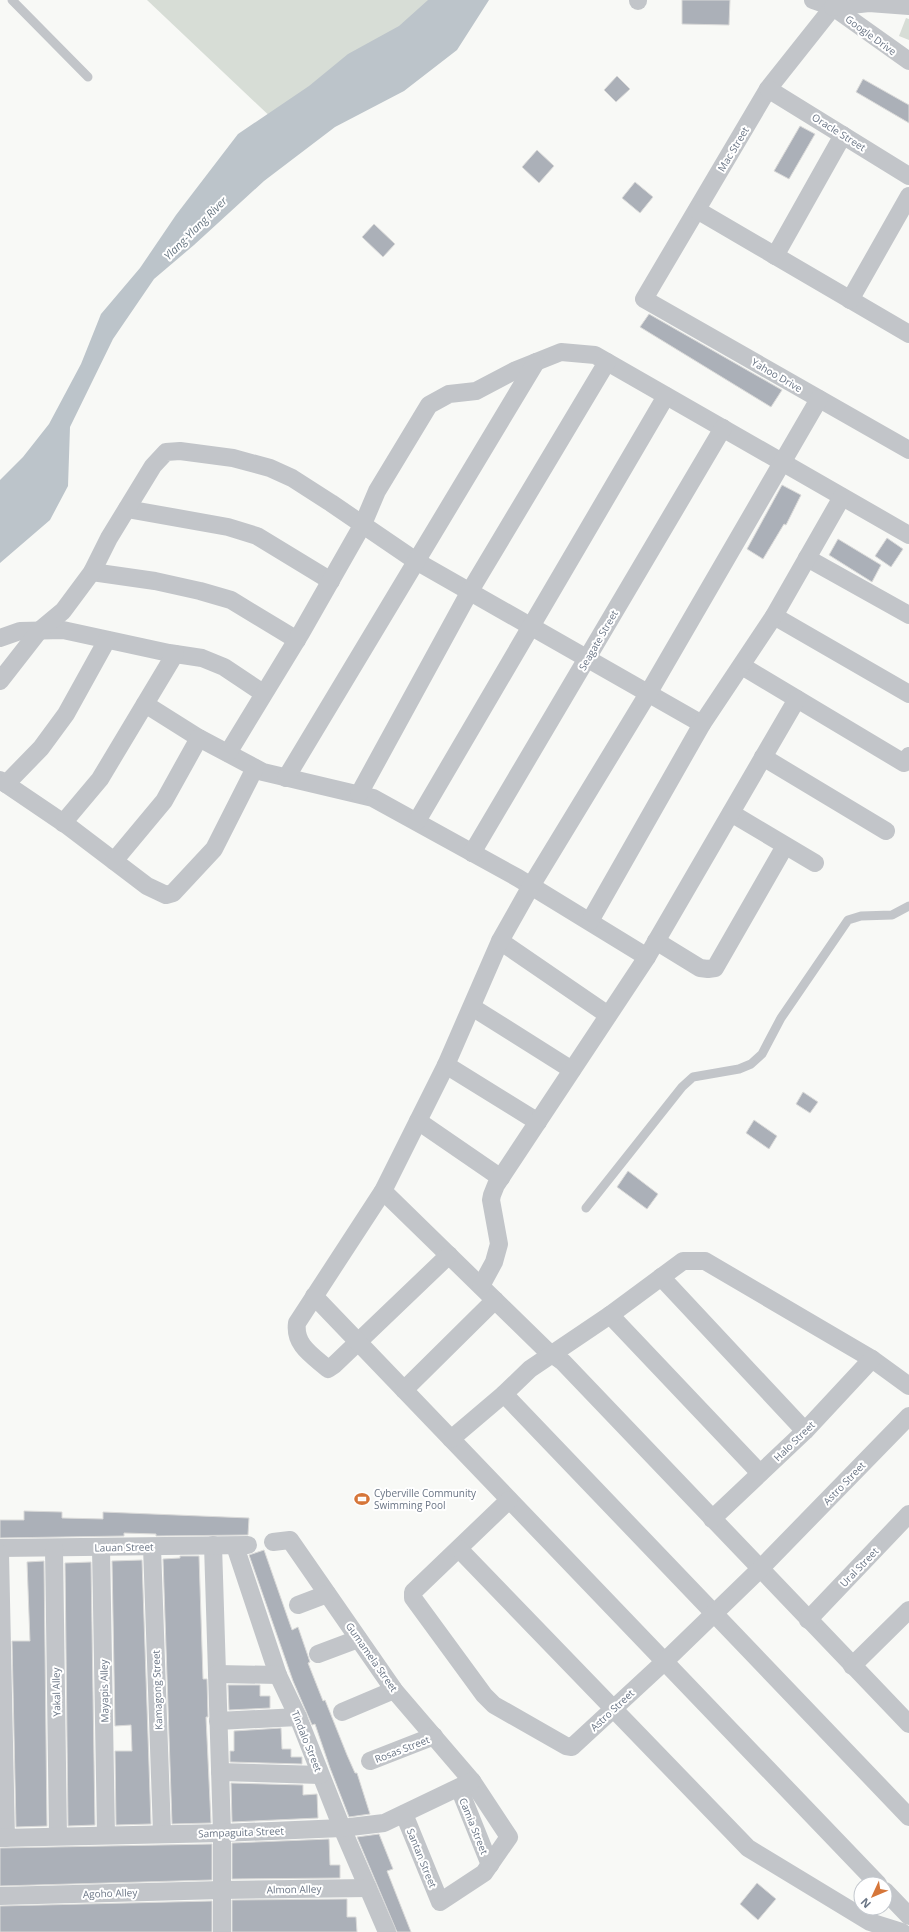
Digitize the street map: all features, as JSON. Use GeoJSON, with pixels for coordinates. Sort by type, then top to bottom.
{"type":"FeatureCollection","features":[{"type":"Feature","properties":{"kind":"street"},"geometry":{"type":"LineString","coordinates":[[813,0],[831,4],[869,3],[909,6]]}},
{"type":"Feature","properties":{"kind":"street","name":"Google Drive"},"geometry":{"type":"LineString","coordinates":[[831,4],[909,61]]}},
{"type":"Feature","properties":{"kind":"street","name":"Mac Street"},"geometry":{"type":"LineString","coordinates":[[644,299],[768,89],[831,4]]}},
{"type":"Feature","properties":{"kind":"street","name":"Oracle Street"},"geometry":{"type":"LineString","coordinates":[[768,89],[909,176]]}},
{"type":"Feature","properties":{"kind":"street"},"geometry":{"type":"LineString","coordinates":[[775,256],[844,135]]}},
{"type":"Feature","properties":{"kind":"street"},"geometry":{"type":"LineString","coordinates":[[850,300],[909,196]]}},
{"type":"Feature","properties":{"kind":"street"},"geometry":{"type":"LineString","coordinates":[[697,210],[909,334]]}},
{"type":"Feature","properties":{"kind":"street","name":"Yahoo Drive"},"geometry":{"type":"LineString","coordinates":[[644,299],[909,450]]}},
{"type":"Feature","properties":{"kind":"street"},"geometry":{"type":"LineString","coordinates":[[228,753],[263,693],[297,640],[363,524],[377,492],[429,405],[449,394],[476,391],[516,370],[561,352],[595,355],[909,535]]}},
{"type":"Feature","properties":{"kind":"street"},"geometry":{"type":"LineString","coordinates":[[286,778],[536,362]]}},
{"type":"Feature","properties":{"kind":"street"},"geometry":{"type":"LineString","coordinates":[[359,794],[470,591],[607,362]]}},
{"type":"Feature","properties":{"kind":"street"},"geometry":{"type":"LineString","coordinates":[[417,821],[666,396]]}},
{"type":"Feature","properties":{"kind":"street"},"geometry":{"type":"LineString","coordinates":[[449,1255],[328,1369],[300,1343],[296,1333],[297,1323],[383,1191],[446,1065],[500,941],[531,886],[649,692],[819,399]]}},
{"type":"Feature","properties":{"kind":"street","name":"Seagate Street"},"geometry":{"type":"LineString","coordinates":[[472,852],[723,428]]}},
{"type":"Feature","properties":{"kind":"street"},"geometry":{"type":"LineString","coordinates":[[0,681],[39,631],[63,611],[92,572],[109,538],[153,466],[166,452],[180,451],[233,458],[270,468],[292,478],[363,524],[416,561],[649,692],[702,724]]}},
{"type":"Feature","properties":{"kind":"street"},"geometry":{"type":"LineString","coordinates":[[590,921],[702,724],[774,616],[842,496]]}},
{"type":"Feature","properties":{"kind":"street"},"geometry":{"type":"LineString","coordinates":[[127,509],[228,527],[257,536],[331,581]]}},
{"type":"Feature","properties":{"kind":"street"},"geometry":{"type":"LineString","coordinates":[[807,558],[909,615]]}},
{"type":"Feature","properties":{"kind":"street"},"geometry":{"type":"LineString","coordinates":[[92,572],[162,583],[200,591],[231,600],[297,640]]}},
{"type":"Feature","properties":{"kind":"street"},"geometry":{"type":"LineString","coordinates":[[774,616],[909,694]]}},
{"type":"Feature","properties":{"kind":"street"},"geometry":{"type":"LineString","coordinates":[[0,638],[20,631],[63,630],[175,654],[202,658],[224,667],[263,693]]}},
{"type":"Feature","properties":{"kind":"street"},"geometry":{"type":"LineString","coordinates":[[107,640],[66,714],[41,748],[3,782],[63,823],[147,886],[166,895],[173,894],[214,849],[255,768]]}},
{"type":"Feature","properties":{"kind":"street"},"geometry":{"type":"LineString","coordinates":[[63,823],[100,779],[175,654]]}},
{"type":"Feature","properties":{"kind":"street"},"geometry":{"type":"LineString","coordinates":[[742,666],[904,763],[909,756]]}},
{"type":"Feature","properties":{"kind":"street"},"geometry":{"type":"LineString","coordinates":[[481,1286],[494,1262],[499,1244],[491,1200],[492,1194],[501,1178],[647,957],[797,699]]}},
{"type":"Feature","properties":{"kind":"street"},"geometry":{"type":"LineString","coordinates":[[145,704],[199,738],[255,768],[286,778],[373,798],[417,821],[531,886],[647,957]]}},
{"type":"Feature","properties":{"kind":"street"},"geometry":{"type":"LineString","coordinates":[[114,861],[164,801],[199,738]]}},
{"type":"Feature","properties":{"kind":"street"},"geometry":{"type":"LineString","coordinates":[[763,757],[886,831]]}},
{"type":"Feature","properties":{"kind":"street"},"geometry":{"type":"LineString","coordinates":[[731,813],[815,863]]}},
{"type":"Feature","properties":{"kind":"street"},"geometry":{"type":"LineString","coordinates":[[656,941],[700,968],[716,968],[785,846]]}},
{"type":"Feature","properties":{"kind":"street"},"geometry":{"type":"LineString","coordinates":[[500,941],[608,1015]]}},
{"type":"Feature","properties":{"kind":"street"},"geometry":{"type":"LineString","coordinates":[[472,1007],[572,1070]]}},
{"type":"Feature","properties":{"kind":"street"},"geometry":{"type":"LineString","coordinates":[[446,1065],[538,1122]]}},
{"type":"Feature","properties":{"kind":"street"},"geometry":{"type":"LineString","coordinates":[[418,1121],[501,1178]]}},
{"type":"Feature","properties":{"kind":"street"},"geometry":{"type":"LineString","coordinates":[[383,1191],[545,1349],[554,1354],[852,1666],[905,1713]]}},
{"type":"Feature","properties":{"kind":"street"},"geometry":{"type":"LineString","coordinates":[[451,1439],[504,1394],[530,1369],[610,1315],[683,1261],[705,1261],[872,1359],[909,1386]]}},
{"type":"Feature","properties":{"kind":"street"},"geometry":{"type":"LineString","coordinates":[[662,1277],[805,1431]]}},
{"type":"Feature","properties":{"kind":"street"},"geometry":{"type":"LineString","coordinates":[[314,1296],[870,1876]]}},
{"type":"Feature","properties":{"kind":"street"},"geometry":{"type":"LineString","coordinates":[[404,1390],[495,1300]]}},
{"type":"Feature","properties":{"kind":"street"},"geometry":{"type":"LineString","coordinates":[[610,1315],[760,1473]]}},
{"type":"Feature","properties":{"kind":"street","name":"Halo Street"},"geometry":{"type":"LineString","coordinates":[[712,1518],[805,1431],[872,1359]]}},
{"type":"Feature","properties":{"kind":"street"},"geometry":{"type":"LineString","coordinates":[[504,1394],[909,1817]]}},
{"type":"Feature","properties":{"kind":"street","name":"Astro Street"},"geometry":{"type":"LineString","coordinates":[[509,1500],[413,1592],[413,1598],[484,1695],[494,1705],[566,1746],[572,1747],[664,1662],[760,1569],[909,1416]]}},
{"type":"Feature","properties":{"kind":"street","name":"Ural Street"},"geometry":{"type":"LineString","coordinates":[[808,1620],[909,1514]]}},
{"type":"Feature","properties":{"kind":"street","name":"Gumamela Street"},"geometry":{"type":"LineString","coordinates":[[273,1542],[290,1540],[394,1690],[434,1736],[466,1784]]}},
{"type":"Feature","properties":{"kind":"street"},"geometry":{"type":"LineString","coordinates":[[213,1545],[222,1833],[222,1932]]}},
{"type":"Feature","properties":{"kind":"street","name":"Lauan Street"},"geometry":{"type":"LineString","coordinates":[[0,1548],[101,1548],[241,1545]]}},
{"type":"Feature","properties":{"kind":"street","name":"Tindalo Street"},"geometry":{"type":"LineString","coordinates":[[241,1545],[278,1674],[298,1717],[320,1775],[387,1932]]}},
{"type":"Feature","properties":{"kind":"street","name":"Kamagong Street"},"geometry":{"type":"LineString","coordinates":[[152,1547],[162,1833]]}},
{"type":"Feature","properties":{"kind":"street","name":"Yakal Alley"},"geometry":{"type":"LineString","coordinates":[[54,1548],[58,1836]]}},
{"type":"Feature","properties":{"kind":"street","name":"Mayapis Alley"},"geometry":{"type":"LineString","coordinates":[[101,1548],[106,1835]]}},
{"type":"Feature","properties":{"kind":"street"},"geometry":{"type":"LineString","coordinates":[[459,1549],[748,1848],[870,1922],[902,1932]]}},
{"type":"Feature","properties":{"kind":"street"},"geometry":{"type":"LineString","coordinates":[[0,1553],[3,1838]]}},
{"type":"Feature","properties":{"kind":"street"},"geometry":{"type":"LineString","coordinates":[[298,1605],[327,1594]]}},
{"type":"Feature","properties":{"kind":"street"},"geometry":{"type":"LineString","coordinates":[[852,1666],[909,1610]]}},
{"type":"Feature","properties":{"kind":"street"},"geometry":{"type":"LineString","coordinates":[[318,1654],[358,1639]]}},
{"type":"Feature","properties":{"kind":"street"},"geometry":{"type":"LineString","coordinates":[[217,1674],[278,1674]]}},
{"type":"Feature","properties":{"kind":"street"},"geometry":{"type":"LineString","coordinates":[[342,1712],[394,1690]]}},
{"type":"Feature","properties":{"kind":"street"},"geometry":{"type":"LineString","coordinates":[[218,1721],[298,1717]]}},
{"type":"Feature","properties":{"kind":"street","name":"Rosas Street"},"geometry":{"type":"LineString","coordinates":[[370,1761],[434,1736]]}},
{"type":"Feature","properties":{"kind":"street"},"geometry":{"type":"LineString","coordinates":[[220,1772],[320,1775]]}},
{"type":"Feature","properties":{"kind":"street"},"geometry":{"type":"LineString","coordinates":[[466,1784],[509,1837],[490,1865]]}},
{"type":"Feature","properties":{"kind":"street","name":"Sampaguita Street"},"geometry":{"type":"LineString","coordinates":[[3,1838],[162,1833],[222,1833],[342,1828],[384,1823],[466,1784]]}},
{"type":"Feature","properties":{"kind":"street","name":"Camia Street"},"geometry":{"type":"LineString","coordinates":[[466,1784],[490,1865]]}},
{"type":"Feature","properties":{"kind":"street","name":"Santan Street"},"geometry":{"type":"LineString","coordinates":[[404,1814],[440,1902],[484,1873],[490,1865]]}},
{"type":"Feature","properties":{"kind":"street","name":"Almon Alley"},"geometry":{"type":"LineString","coordinates":[[221,1890],[368,1888]]}},
{"type":"Feature","properties":{"kind":"street","name":"Agoho Alley"},"geometry":{"type":"LineString","coordinates":[[0,1896],[221,1890]]}},
{"type":"Feature","properties":{"kind":"street"},"geometry":{"type":"LineString","coordinates":[[893,1899],[909,1916]]}},
{"type":"Feature","properties":{"kind":"lane"},"geometry":{"type":"LineString","coordinates":[[12,0],[88,78]]}},
{"type":"Feature","properties":{"kind":"lane"},"geometry":{"type":"LineString","coordinates":[[586,1208],[687,1082],[693,1077],[745,1067],[751,1064],[762,1054],[782,1018],[848,920],[861,916],[892,915],[909,906]]}},
{"type":"Feature","properties":{"kind":"shaded area"},"geometry":{"type":"Polygon","coordinates":[[[147,0],[471,0],[296,141],[147,0]]]}},
{"type":"Feature","properties":{"kind":"shaded area"},"geometry":{"type":"Polygon","coordinates":[[[906,18],[909,19],[909,40],[899,36],[906,18]]]}},
{"type":"Feature","properties":{"kind":"water","name":"Ylang-Ylang River"},"geometry":{"type":"Polygon","coordinates":[[[428,0],[489,0],[457,50],[404,91],[335,127],[264,181],[194,245],[154,279],[113,339],[70,427],[68,486],[50,520],[0,563],[0,480],[23,457],[49,424],[81,364],[101,314],[140,268],[176,215],[238,134],[309,86],[348,54],[399,26],[428,0]]]}},
{"type":"Feature","properties":{"kind":"building"},"geometry":{"type":"Polygon","coordinates":[[[682,0],[730,0],[729,25],[682,24],[682,0]]]}},
{"type":"Feature","properties":{"kind":"building"},"geometry":{"type":"Polygon","coordinates":[[[617,76],[630,89],[616,102],[604,90],[617,76]]]}},
{"type":"Feature","properties":{"kind":"building"},"geometry":{"type":"Polygon","coordinates":[[[863,79],[909,105],[909,123],[856,92],[863,79]]]}},
{"type":"Feature","properties":{"kind":"building"},"geometry":{"type":"Polygon","coordinates":[[[800,126],[815,134],[789,179],[774,171],[800,126]]]}},
{"type":"Feature","properties":{"kind":"building"},"geometry":{"type":"Polygon","coordinates":[[[537,150],[554,166],[539,183],[522,167],[537,150]]]}},
{"type":"Feature","properties":{"kind":"building"},"geometry":{"type":"Polygon","coordinates":[[[635,182],[653,197],[640,213],[622,198],[635,182]]]}},
{"type":"Feature","properties":{"kind":"building"},"geometry":{"type":"Polygon","coordinates":[[[374,224],[395,244],[383,257],[362,237],[374,224]]]}},
{"type":"Feature","properties":{"kind":"building"},"geometry":{"type":"Polygon","coordinates":[[[649,314],[782,390],[771,407],[640,327],[649,314]]]}},
{"type":"Feature","properties":{"kind":"building"},"geometry":{"type":"Polygon","coordinates":[[[782,485],[801,495],[786,525],[784,524],[763,559],[747,549],[782,485]]]}},
{"type":"Feature","properties":{"kind":"building"},"geometry":{"type":"Polygon","coordinates":[[[887,538],[903,549],[891,567],[875,556],[887,538]]]}},
{"type":"Feature","properties":{"kind":"building"},"geometry":{"type":"Polygon","coordinates":[[[838,539],[881,565],[872,582],[829,555],[838,539]]]}},
{"type":"Feature","properties":{"kind":"building"},"geometry":{"type":"Polygon","coordinates":[[[803,1092],[818,1102],[810,1113],[796,1104],[803,1092]]]}},
{"type":"Feature","properties":{"kind":"building"},"geometry":{"type":"Polygon","coordinates":[[[754,1120],[777,1136],[769,1149],[746,1133],[754,1120]]]}},
{"type":"Feature","properties":{"kind":"building"},"geometry":{"type":"Polygon","coordinates":[[[628,1171],[658,1194],[647,1209],[617,1187],[628,1171]]]}},
{"type":"Feature","properties":{"kind":"building"},"geometry":{"type":"Polygon","coordinates":[[[24,1511],[62,1512],[62,1518],[103,1519],[103,1512],[249,1518],[248,1535],[156,1536],[156,1534],[124,1533],[124,1536],[0,1538],[0,1520],[24,1520],[24,1511]]]}},
{"type":"Feature","properties":{"kind":"building"},"geometry":{"type":"Polygon","coordinates":[[[264,1550],[292,1630],[298,1627],[310,1662],[308,1663],[355,1773],[357,1773],[370,1814],[349,1817],[315,1724],[312,1725],[293,1681],[249,1555],[264,1550]]]}},
{"type":"Feature","properties":{"kind":"building"},"geometry":{"type":"Polygon","coordinates":[[[180,1556],[199,1556],[203,1679],[207,1679],[208,1717],[206,1717],[211,1823],[172,1824],[163,1559],[180,1558],[180,1556]]]}},
{"type":"Feature","properties":{"kind":"building"},"geometry":{"type":"Polygon","coordinates":[[[142,1560],[151,1824],[116,1825],[115,1751],[132,1751],[131,1725],[115,1726],[112,1561],[142,1560]]]}},
{"type":"Feature","properties":{"kind":"building"},"geometry":{"type":"Polygon","coordinates":[[[44,1561],[47,1826],[16,1827],[12,1641],[30,1641],[27,1562],[44,1561]]]}},
{"type":"Feature","properties":{"kind":"building"},"geometry":{"type":"Polygon","coordinates":[[[91,1562],[95,1825],[68,1826],[65,1563],[91,1562]]]}},
{"type":"Feature","properties":{"kind":"building"},"geometry":{"type":"Polygon","coordinates":[[[228,1685],[260,1685],[260,1696],[270,1696],[270,1708],[229,1710],[228,1685]]]}},
{"type":"Feature","properties":{"kind":"building"},"geometry":{"type":"Polygon","coordinates":[[[281,1728],[282,1749],[291,1749],[291,1757],[302,1757],[302,1764],[230,1762],[230,1751],[234,1751],[234,1731],[281,1728]]]}},
{"type":"Feature","properties":{"kind":"building"},"geometry":{"type":"Polygon","coordinates":[[[231,1783],[303,1785],[303,1795],[317,1794],[318,1818],[232,1822],[231,1783]]]}},
{"type":"Feature","properties":{"kind":"building"},"geometry":{"type":"Polygon","coordinates":[[[379,1834],[393,1869],[387,1871],[411,1932],[397,1932],[357,1837],[379,1834]]]}},
{"type":"Feature","properties":{"kind":"building"},"geometry":{"type":"Polygon","coordinates":[[[329,1839],[330,1865],[340,1865],[340,1878],[232,1879],[232,1843],[329,1839]]]}},
{"type":"Feature","properties":{"kind":"building"},"geometry":{"type":"Polygon","coordinates":[[[212,1844],[212,1880],[0,1886],[0,1848],[212,1844]]]}},
{"type":"Feature","properties":{"kind":"building"},"geometry":{"type":"Polygon","coordinates":[[[757,1883],[776,1899],[758,1920],[740,1904],[757,1883]]]}},
{"type":"Feature","properties":{"kind":"building"},"geometry":{"type":"Polygon","coordinates":[[[347,1899],[347,1917],[356,1917],[357,1932],[232,1932],[232,1900],[347,1899]]]}},
{"type":"Feature","properties":{"kind":"building"},"geometry":{"type":"Polygon","coordinates":[[[212,1901],[212,1932],[0,1932],[0,1906],[212,1901]]]}},
{"type":"Feature","properties":{"kind":"place","name":"Cyberville Community Swimming Pool"},"geometry":{"type":"Point","coordinates":[362,1499]}}]}
